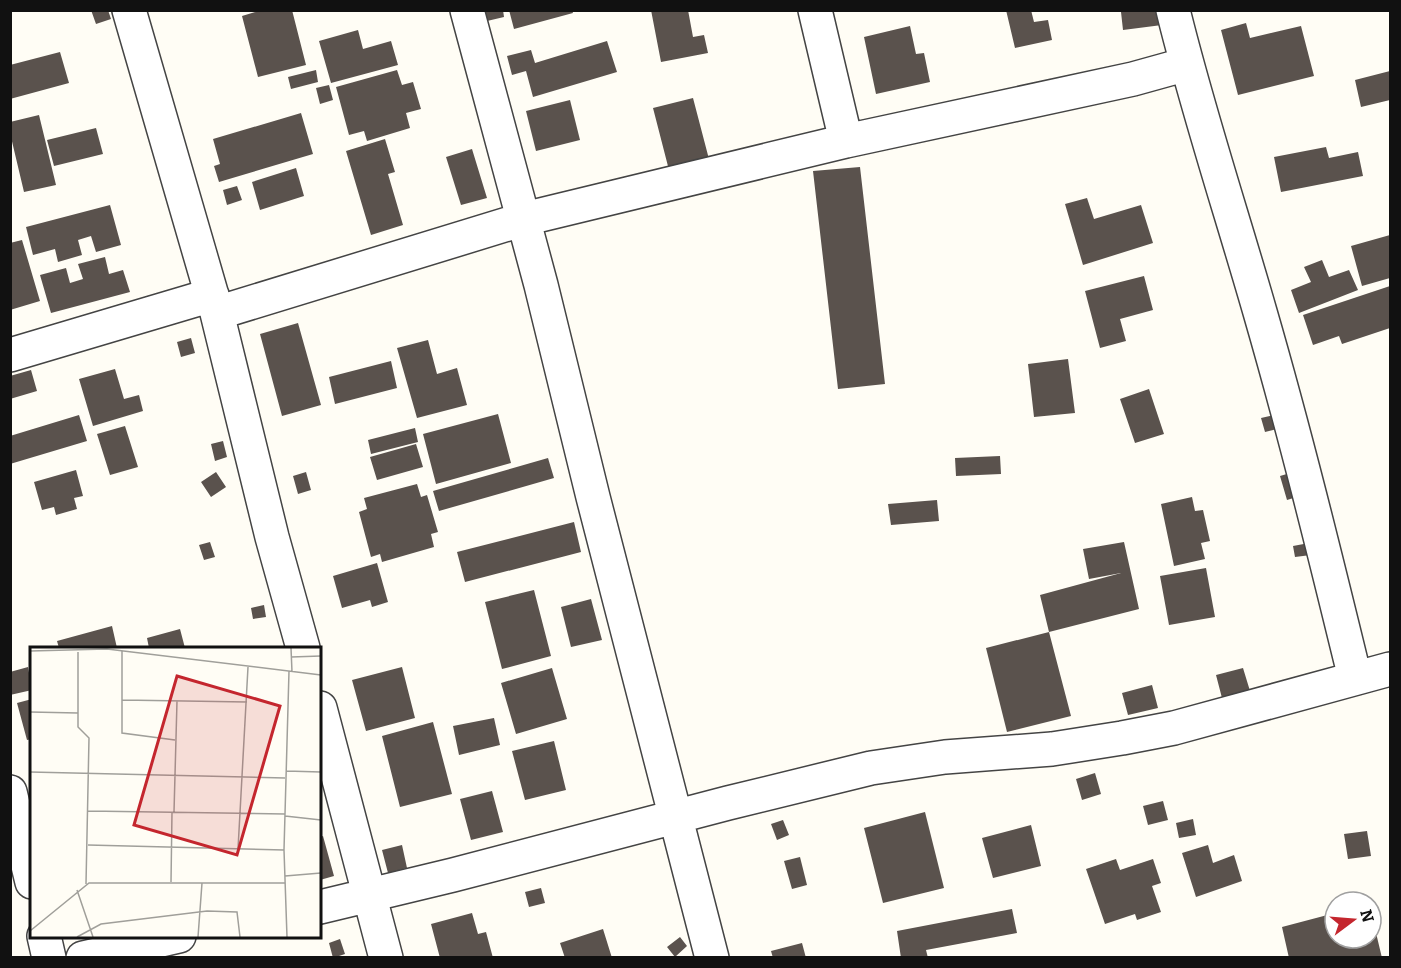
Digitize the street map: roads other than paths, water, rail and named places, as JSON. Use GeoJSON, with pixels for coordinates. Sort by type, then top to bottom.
{"type":"FeatureCollection","features":[{"type":"Feature","properties":{"kind":"street"},"geometry":{"type":"LineString","coordinates":[[129,10],[214,304],[272,537],[303,647]]}},
{"type":"Feature","properties":{"kind":"street"},"geometry":{"type":"LineString","coordinates":[[467,10],[524,219],[712,957]]}},
{"type":"Feature","properties":{"kind":"street"},"geometry":{"type":"LineString","coordinates":[[815,10],[846,141]]}},
{"type":"Feature","properties":{"kind":"street"},"geometry":{"type":"LineString","coordinates":[[1173,10],[1186,64],[1293,430],[1355,678]]}},
{"type":"Feature","properties":{"kind":"street"},"geometry":{"type":"LineString","coordinates":[[10,355],[214,304],[524,219],[846,141],[1133,79],[1186,64]]}},
{"type":"Feature","properties":{"kind":"street"},"geometry":{"type":"LineString","coordinates":[[321,907],[871,768],[945,757],[1052,749],[1174,728],[1390,669]]}},
{"type":"Feature","properties":{"kind":"street"},"geometry":{"type":"LineString","coordinates":[[321,712],[386,957]]}},
{"type":"Feature","properties":{"kind":"street"},"geometry":{"type":"LineString","coordinates":[[10,792],[30,874]]}},
{"type":"Feature","properties":{"kind":"street"},"geometry":{"type":"LineString","coordinates":[[44,938],[49,957]]}},
{"type":"Feature","properties":{"kind":"street"},"geometry":{"type":"LineString","coordinates":[[82,957],[170,938]]}}]}
